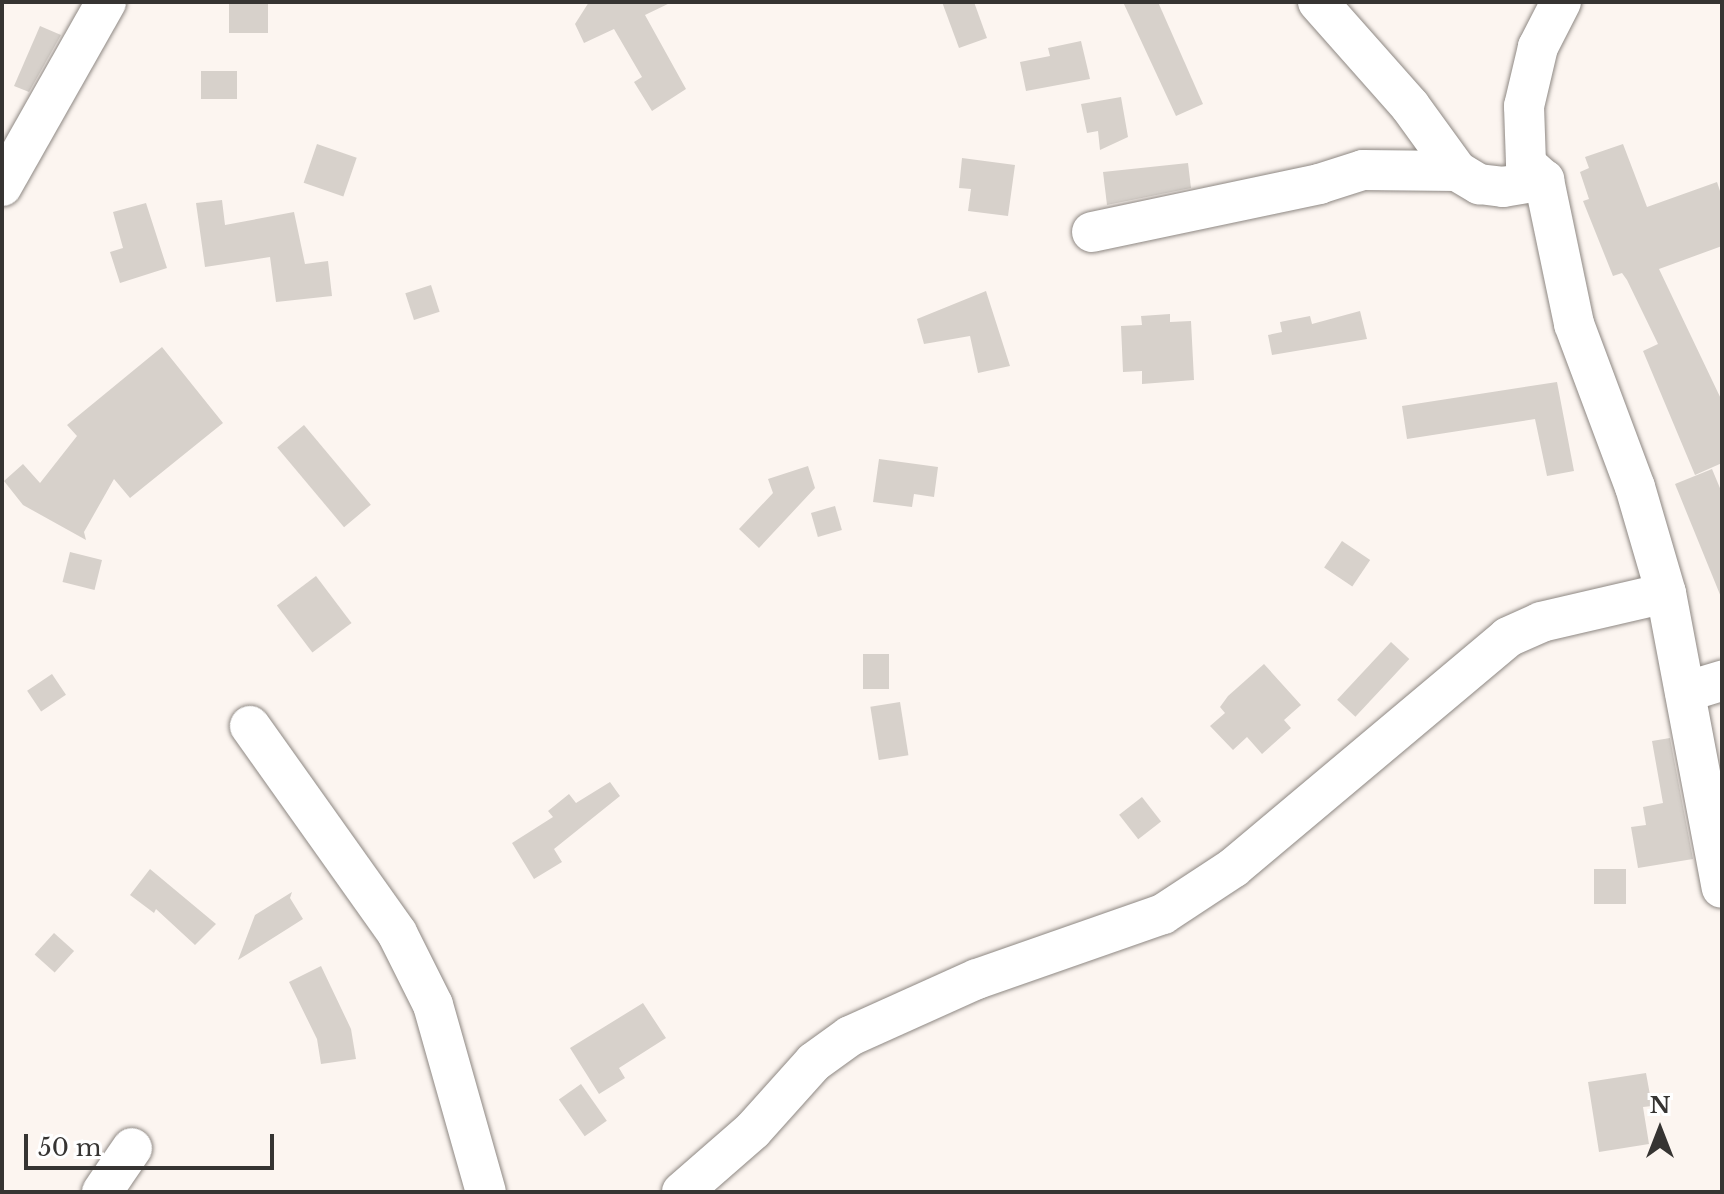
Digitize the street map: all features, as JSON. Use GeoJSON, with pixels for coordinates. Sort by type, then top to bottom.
{"type":"FeatureCollection","features":[{"type":"Feature","properties":{"kind":"street"},"geometry":{"type":"LineString","coordinates":[[2,186],[106,2]]}},
{"type":"Feature","properties":{"kind":"street"},"geometry":{"type":"LineString","coordinates":[[1318,2],[1410,106],[1457,171],[1479,184],[1503,187],[1544,180]]}},
{"type":"Feature","properties":{"kind":"street"},"geometry":{"type":"LineString","coordinates":[[1561,2],[1538,47],[1524,106],[1526,164],[1544,180],[1574,324],[1635,487],[1666,593],[1703,687],[1722,888]]}},
{"type":"Feature","properties":{"kind":"street"},"geometry":{"type":"LineString","coordinates":[[1092,232],[1319,184],[1363,170],[1457,171]]}},
{"type":"Feature","properties":{"kind":"street"},"geometry":{"type":"LineString","coordinates":[[682,1192],[753,1130],[814,1062],[850,1036],[977,979],[1163,914],[1233,868],[1508,637],[1541,622],[1666,593]]}},
{"type":"Feature","properties":{"kind":"street"},"geometry":{"type":"LineString","coordinates":[[250,726],[397,933],[433,1005],[486,1192]]}},
{"type":"Feature","properties":{"kind":"street"},"geometry":{"type":"LineString","coordinates":[[102,1192],[132,1148]]}},
{"type":"Feature","properties":{"kind":"building"},"geometry":{"type":"Polygon","coordinates":[[[229,2],[268,2],[268,33],[229,33],[229,2]]]}},
{"type":"Feature","properties":{"kind":"building"},"geometry":{"type":"Polygon","coordinates":[[[589,2],[672,2],[645,15],[686,89],[652,111],[634,82],[642,77],[614,29],[584,43],[575,24],[589,2]]]}},
{"type":"Feature","properties":{"kind":"building"},"geometry":{"type":"Polygon","coordinates":[[[942,2],[974,2],[987,38],[959,48],[942,2]]]}},
{"type":"Feature","properties":{"kind":"building"},"geometry":{"type":"Polygon","coordinates":[[[1123,2],[1158,2],[1203,104],[1176,116],[1123,2]]]}},
{"type":"Feature","properties":{"kind":"building"},"geometry":{"type":"Polygon","coordinates":[[[40,26],[61,35],[29,92],[14,86],[40,26]]]}},
{"type":"Feature","properties":{"kind":"building"},"geometry":{"type":"Polygon","coordinates":[[[1081,41],[1090,79],[1026,91],[1020,62],[1050,56],[1048,48],[1081,41]]]}},
{"type":"Feature","properties":{"kind":"building"},"geometry":{"type":"Polygon","coordinates":[[[201,71],[237,71],[237,99],[201,99],[201,71]]]}},
{"type":"Feature","properties":{"kind":"building"},"geometry":{"type":"Polygon","coordinates":[[[1121,97],[1128,137],[1100,150],[1098,131],[1087,133],[1081,104],[1121,97]]]}},
{"type":"Feature","properties":{"kind":"building"},"geometry":{"type":"Polygon","coordinates":[[[317,144],[357,158],[343,196],[304,183],[317,144]]]}},
{"type":"Feature","properties":{"kind":"building"},"geometry":{"type":"Polygon","coordinates":[[[1623,144],[1647,207],[1717,182],[1722,197],[1722,246],[1659,269],[1722,401],[1722,463],[1695,475],[1643,351],[1658,344],[1627,280],[1622,273],[1613,276],[1583,201],[1589,199],[1580,172],[1589,168],[1585,157],[1623,144]]]}},
{"type":"Feature","properties":{"kind":"building"},"geometry":{"type":"Polygon","coordinates":[[[962,158],[1015,165],[1008,216],[968,211],[971,189],[959,188],[962,158]]]}},
{"type":"Feature","properties":{"kind":"building"},"geometry":{"type":"Polygon","coordinates":[[[1188,163],[1191,188],[1107,205],[1103,172],[1188,163]]]}},
{"type":"Feature","properties":{"kind":"building"},"geometry":{"type":"Polygon","coordinates":[[[222,200],[225,225],[294,212],[305,264],[328,261],[332,296],[276,302],[270,257],[205,267],[196,203],[222,200]]]}},
{"type":"Feature","properties":{"kind":"building"},"geometry":{"type":"Polygon","coordinates":[[[146,203],[167,268],[120,283],[110,252],[123,248],[113,212],[146,203]]]}},
{"type":"Feature","properties":{"kind":"building"},"geometry":{"type":"Polygon","coordinates":[[[431,285],[440,312],[414,320],[405,293],[431,285]]]}},
{"type":"Feature","properties":{"kind":"building"},"geometry":{"type":"Polygon","coordinates":[[[986,291],[1010,366],[978,373],[970,336],[924,344],[917,319],[986,291]]]}},
{"type":"Feature","properties":{"kind":"building"},"geometry":{"type":"Polygon","coordinates":[[[1360,311],[1367,339],[1272,355],[1268,335],[1282,332],[1280,322],[1310,316],[1312,324],[1360,311]]]}},
{"type":"Feature","properties":{"kind":"building"},"geometry":{"type":"Polygon","coordinates":[[[1170,314],[1170,322],[1191,321],[1194,380],[1142,384],[1142,371],[1123,372],[1121,326],[1142,325],[1141,316],[1170,314]]]}},
{"type":"Feature","properties":{"kind":"building"},"geometry":{"type":"Polygon","coordinates":[[[162,347],[223,423],[130,498],[114,479],[84,532],[86,540],[23,505],[4,481],[23,464],[40,483],[77,436],[67,425],[162,347]]]}},
{"type":"Feature","properties":{"kind":"building"},"geometry":{"type":"Polygon","coordinates":[[[1557,382],[1574,471],[1547,476],[1535,419],[1407,439],[1402,406],[1557,382]]]}},
{"type":"Feature","properties":{"kind":"building"},"geometry":{"type":"Polygon","coordinates":[[[304,425],[371,505],[344,527],[277,447],[304,425]]]}},
{"type":"Feature","properties":{"kind":"building"},"geometry":{"type":"Polygon","coordinates":[[[879,459],[938,467],[934,497],[914,494],[912,507],[873,502],[879,459]]]}},
{"type":"Feature","properties":{"kind":"building"},"geometry":{"type":"Polygon","coordinates":[[[808,466],[815,488],[759,548],[739,529],[773,493],[768,479],[808,466]]]}},
{"type":"Feature","properties":{"kind":"building"},"geometry":{"type":"Polygon","coordinates":[[[1712,469],[1722,493],[1721,597],[1675,484],[1712,469]]]}},
{"type":"Feature","properties":{"kind":"building"},"geometry":{"type":"Polygon","coordinates":[[[835,506],[842,530],[818,537],[811,513],[835,506]]]}},
{"type":"Feature","properties":{"kind":"building"},"geometry":{"type":"Polygon","coordinates":[[[1342,541],[1370,560],[1352,587],[1324,568],[1342,541]]]}},
{"type":"Feature","properties":{"kind":"building"},"geometry":{"type":"Polygon","coordinates":[[[70,552],[102,560],[95,590],[63,582],[70,552]]]}},
{"type":"Feature","properties":{"kind":"building"},"geometry":{"type":"Polygon","coordinates":[[[316,576],[352,623],[312,653],[277,605],[316,576]]]}},
{"type":"Feature","properties":{"kind":"building"},"geometry":{"type":"Polygon","coordinates":[[[1391,642],[1409,659],[1355,717],[1337,700],[1391,642]]]}},
{"type":"Feature","properties":{"kind":"building"},"geometry":{"type":"Polygon","coordinates":[[[863,654],[889,654],[889,689],[863,689],[863,654]]]}},
{"type":"Feature","properties":{"kind":"building"},"geometry":{"type":"Polygon","coordinates":[[[1264,664],[1301,705],[1284,720],[1291,728],[1262,754],[1247,737],[1233,750],[1210,726],[1225,713],[1220,707],[1228,696],[1264,664]]]}},
{"type":"Feature","properties":{"kind":"building"},"geometry":{"type":"Polygon","coordinates":[[[52,674],[66,695],[41,712],[27,691],[52,674]]]}},
{"type":"Feature","properties":{"kind":"building"},"geometry":{"type":"Polygon","coordinates":[[[900,702],[908,755],[879,760],[870,707],[900,702]]]}},
{"type":"Feature","properties":{"kind":"building"},"geometry":{"type":"Polygon","coordinates":[[[1670,738],[1693,859],[1638,868],[1631,827],[1646,825],[1643,807],[1663,803],[1652,741],[1670,738]]]}},
{"type":"Feature","properties":{"kind":"building"},"geometry":{"type":"Polygon","coordinates":[[[610,782],[620,796],[554,849],[562,862],[534,879],[512,843],[553,817],[548,811],[569,794],[576,803],[610,782]]]}},
{"type":"Feature","properties":{"kind":"building"},"geometry":{"type":"Polygon","coordinates":[[[1142,797],[1161,821],[1138,839],[1119,815],[1142,797]]]}},
{"type":"Feature","properties":{"kind":"building"},"geometry":{"type":"Polygon","coordinates":[[[150,869],[216,924],[195,945],[156,909],[154,913],[130,895],[150,869]]]}},
{"type":"Feature","properties":{"kind":"building"},"geometry":{"type":"Polygon","coordinates":[[[1594,869],[1626,869],[1626,904],[1594,904],[1594,869]]]}},
{"type":"Feature","properties":{"kind":"building"},"geometry":{"type":"Polygon","coordinates":[[[292,892],[290,898],[303,919],[238,960],[255,915],[292,892]]]}},
{"type":"Feature","properties":{"kind":"building"},"geometry":{"type":"Polygon","coordinates":[[[54,933],[74,951],[55,973],[35,955],[54,933]]]}},
{"type":"Feature","properties":{"kind":"building"},"geometry":{"type":"Polygon","coordinates":[[[321,966],[351,1029],[356,1059],[321,1064],[317,1039],[289,982],[321,966]]]}},
{"type":"Feature","properties":{"kind":"building"},"geometry":{"type":"Polygon","coordinates":[[[643,1003],[666,1038],[619,1068],[625,1078],[599,1094],[570,1048],[643,1003]]]}},
{"type":"Feature","properties":{"kind":"building"},"geometry":{"type":"Polygon","coordinates":[[[1646,1073],[1652,1106],[1643,1107],[1649,1144],[1599,1152],[1588,1082],[1646,1073]]]}},
{"type":"Feature","properties":{"kind":"building"},"geometry":{"type":"Polygon","coordinates":[[[581,1084],[607,1121],[585,1136],[559,1099],[581,1084]]]}}]}
